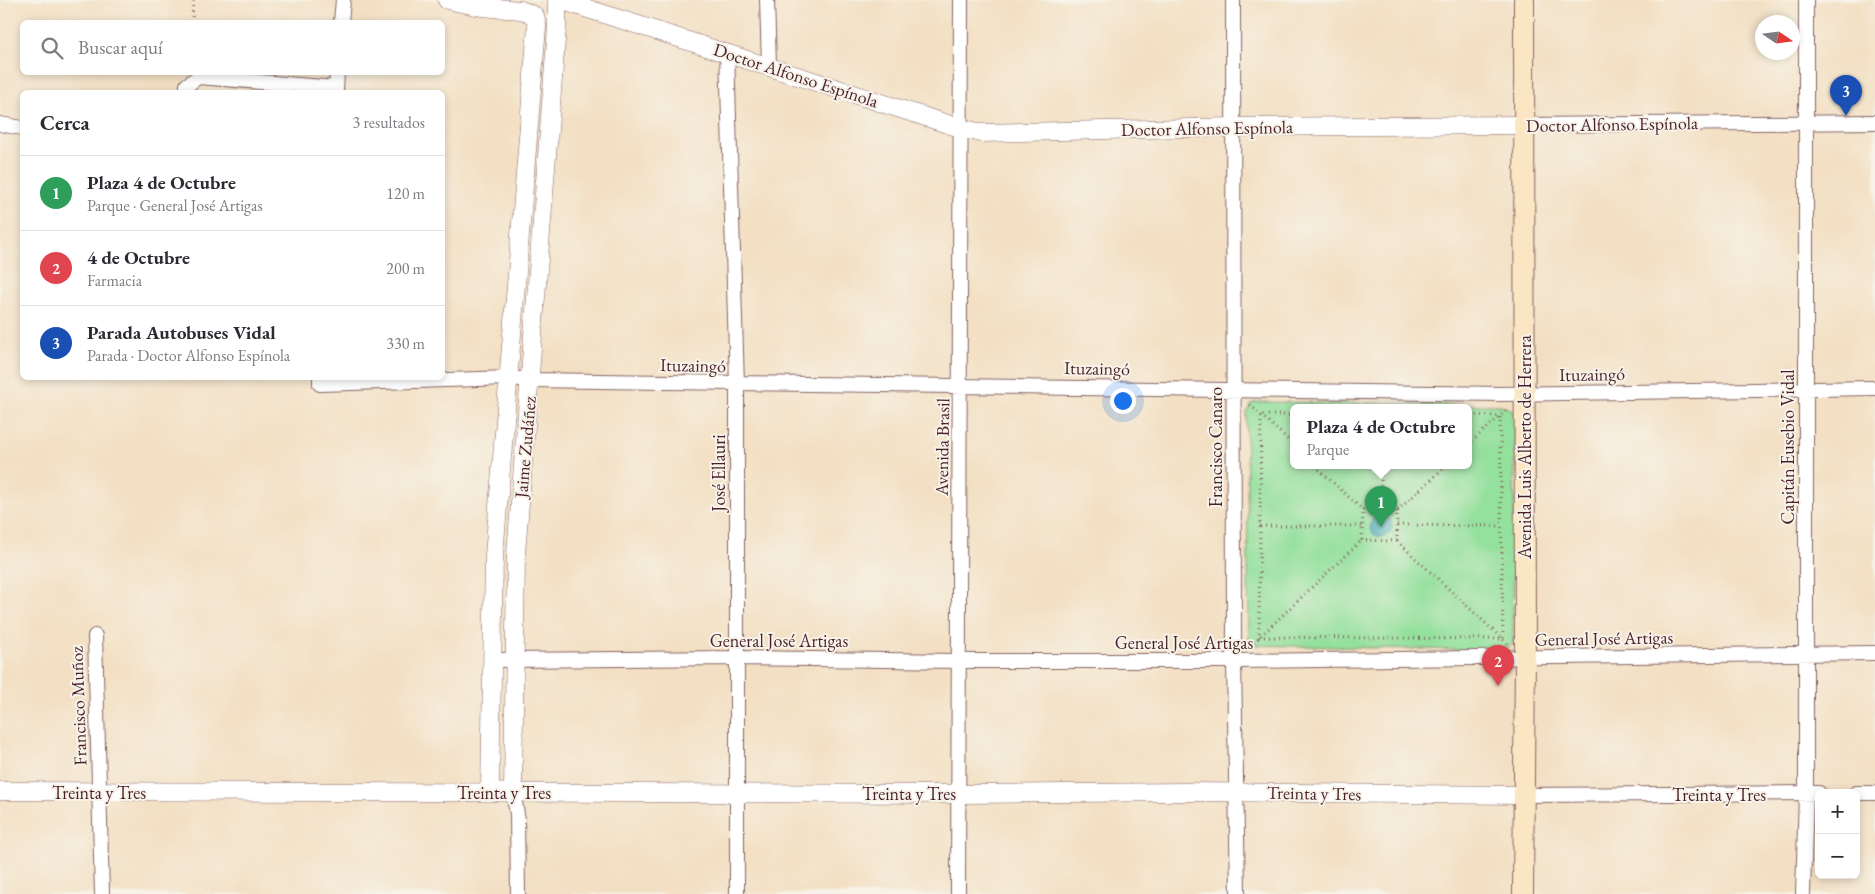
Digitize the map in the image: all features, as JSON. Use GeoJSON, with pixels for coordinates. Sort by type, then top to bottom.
{"type":"FeatureCollection","features":[{"type":"Feature","properties":{"kind":"main road","name":"Avenida Luis Alberto de Herrera"},"geometry":{"type":"LineString","coordinates":[[1523,894],[1525,659],[1522,125],[1524,0]]}},
{"type":"Feature","properties":{"kind":"street"},"geometry":{"type":"LineString","coordinates":[[341,20],[343,0]]}},
{"type":"Feature","properties":{"kind":"street"},"geometry":{"type":"LineString","coordinates":[[447,0],[481,7],[526,9],[558,0]]}},
{"type":"Feature","properties":{"kind":"street","name":"Jaime Zudáñez"},"geometry":{"type":"LineString","coordinates":[[518,894],[517,814],[513,792],[516,554],[531,380],[558,0]]}},
{"type":"Feature","properties":{"kind":"street","name":"Doctor Alfonso Espínola"},"geometry":{"type":"LineString","coordinates":[[558,0],[727,52],[960,128],[982,133],[1233,126],[1875,122]]}},
{"type":"Feature","properties":{"kind":"street"},"geometry":{"type":"LineString","coordinates":[[767,0],[769,66]]}},
{"type":"Feature","properties":{"kind":"street","name":"Avenida Brasil"},"geometry":{"type":"LineString","coordinates":[[958,894],[961,385],[960,0]]}},
{"type":"Feature","properties":{"kind":"street","name":"Francisco Canaro"},"geometry":{"type":"LineString","coordinates":[[1233,0],[1234,661],[1238,894]]}},
{"type":"Feature","properties":{"kind":"street","name":"Capitán Eusebio Vidal"},"geometry":{"type":"LineString","coordinates":[[1804,894],[1812,793],[1806,652],[1806,0]]}},
{"type":"Feature","properties":{"kind":"street","name":"Jaime Zudáñez"},"geometry":{"type":"LineString","coordinates":[[490,792],[494,556],[538,38],[526,9]]}},
{"type":"Feature","properties":{"kind":"street","name":"José Ellauri"},"geometry":{"type":"LineString","coordinates":[[727,52],[737,385],[737,894]]}},
{"type":"Feature","properties":{"kind":"street"},"geometry":{"type":"LineString","coordinates":[[187,89],[198,77],[336,90],[337,75]]}},
{"type":"Feature","properties":{"kind":"street"},"geometry":{"type":"LineString","coordinates":[[0,124],[20,128]]}},
{"type":"Feature","properties":{"kind":"street","name":"Ituzaingó"},"geometry":{"type":"LineString","coordinates":[[445,379],[510,378],[737,385],[961,385],[1524,394],[1875,388]]}},
{"type":"Feature","properties":{"kind":"street","name":"Ituzaingó"},"geometry":{"type":"LineString","coordinates":[[320,381],[383,380]]}},
{"type":"Feature","properties":{"kind":"street","name":"Francisco Muñoz"},"geometry":{"type":"LineString","coordinates":[[94,636],[102,894]]}},
{"type":"Feature","properties":{"kind":"street","name":"General José Artigas"},"geometry":{"type":"LineString","coordinates":[[493,660],[737,658],[958,661],[1234,661],[1525,659],[1806,652],[1875,653]]}},
{"type":"Feature","properties":{"kind":"street","name":"Treinta y Tres"},"geometry":{"type":"LineString","coordinates":[[0,791],[958,794],[1236,792],[1523,795],[1812,793]]}},
{"type":"Feature","properties":{"kind":"street"},"geometry":{"type":"LineString","coordinates":[[1860,793],[1875,793]]}},
{"type":"Feature","properties":{"kind":"path"},"geometry":{"type":"LineString","coordinates":[[192,20],[194,0]]}},
{"type":"Feature","properties":{"kind":"path"},"geometry":{"type":"LineString","coordinates":[[1233,389],[1290,441]]}},
{"type":"Feature","properties":{"kind":"path"},"geometry":{"type":"LineString","coordinates":[[1472,441],[1524,394]]}},
{"type":"Feature","properties":{"kind":"path"},"geometry":{"type":"LineString","coordinates":[[1260,415],[1290,415]]}},
{"type":"Feature","properties":{"kind":"path"},"geometry":{"type":"LineString","coordinates":[[1259,637],[1260,415]]}},
{"type":"Feature","properties":{"kind":"path"},"geometry":{"type":"LineString","coordinates":[[1472,416],[1500,416]]}},
{"type":"Feature","properties":{"kind":"path"},"geometry":{"type":"LineString","coordinates":[[1500,416],[1503,639]]}},
{"type":"Feature","properties":{"kind":"path"},"geometry":{"type":"LineString","coordinates":[[1318,469],[1363,510],[1398,511]]}},
{"type":"Feature","properties":{"kind":"path"},"geometry":{"type":"LineString","coordinates":[[1382,469],[1382,511]]}},
{"type":"Feature","properties":{"kind":"path"},"geometry":{"type":"LineString","coordinates":[[1396,541],[1398,511],[1443,469]]}},
{"type":"Feature","properties":{"kind":"path"},"geometry":{"type":"LineString","coordinates":[[1362,540],[1363,510]]}},
{"type":"Feature","properties":{"kind":"path"},"geometry":{"type":"LineString","coordinates":[[1397,525],[1502,526]]}},
{"type":"Feature","properties":{"kind":"path"},"geometry":{"type":"LineString","coordinates":[[1260,526],[1362,526]]}},
{"type":"Feature","properties":{"kind":"path"},"geometry":{"type":"LineString","coordinates":[[1234,661],[1362,540],[1396,541],[1525,659]]}},
{"type":"Feature","properties":{"kind":"path"},"geometry":{"type":"LineString","coordinates":[[1259,637],[1503,639]]}},
{"type":"Feature","properties":{"kind":"green space"},"geometry":{"type":"Polygon","coordinates":[[[1256,402],[1419,404],[1290,404],[1290,469],[1472,469],[1472,405],[1501,405],[1512,410],[1515,416],[1513,644],[1502,651],[1255,645],[1249,642],[1246,413],[1251,404],[1256,402]]]}},
{"type":"Feature","properties":{"kind":"water"},"geometry":{"type":"Polygon","coordinates":[[[1381,515],[1389,518],[1392,526],[1389,534],[1381,537],[1373,534],[1370,526],[1373,518],[1381,515]]]}},
{"type":"Feature","properties":{"kind":"place","name":"Parada Autobuses Vidal"},"geometry":{"type":"Point","coordinates":[1846,116]}},
{"type":"Feature","properties":{"kind":"place","name":"Plaza 4 de Octubre"},"geometry":{"type":"Point","coordinates":[1381,527]}},
{"type":"Feature","properties":{"kind":"place","name":"4 de Octubre"},"geometry":{"type":"Point","coordinates":[1498,686]}}]}
